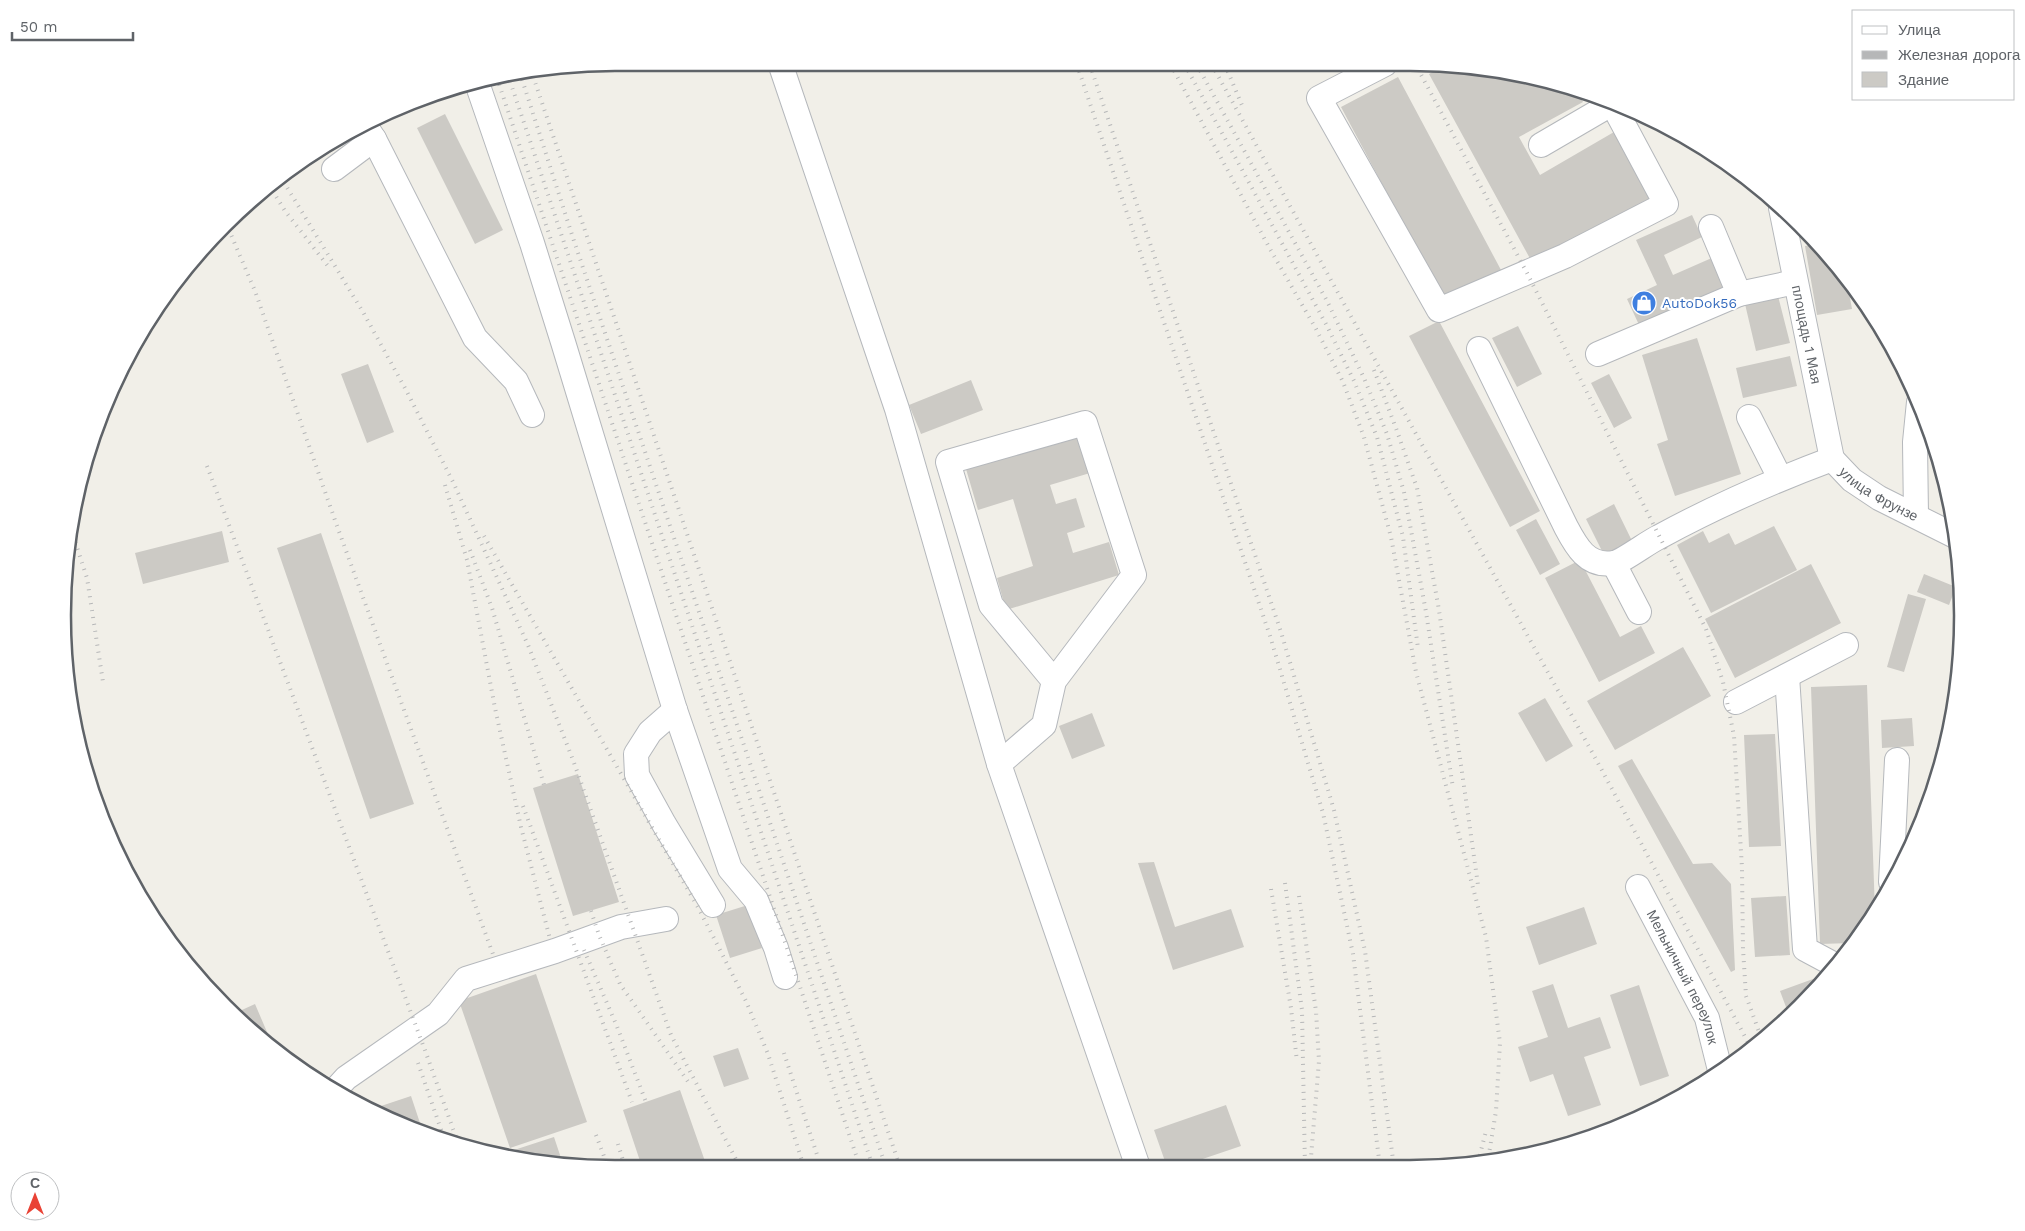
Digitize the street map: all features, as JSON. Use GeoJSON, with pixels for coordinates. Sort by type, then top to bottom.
{"type":"FeatureCollection","features":[{"type":"Feature","properties":{"kind":"street"},"geometry":{"type":"LineString","coordinates":[[783,71],[897,409],[999,764],[1136,1160]]}},
{"type":"Feature","properties":{"kind":"street"},"geometry":{"type":"LineString","coordinates":[[1371,71],[1319,98],[1438,310],[1565,256],[1666,204],[1608,109]]}},
{"type":"Feature","properties":{"kind":"street"},"geometry":{"type":"LineString","coordinates":[[479,89],[564,342],[675,710],[730,869],[756,900],[776,948],[785,976]]}},
{"type":"Feature","properties":{"kind":"street"},"geometry":{"type":"LineString","coordinates":[[1541,145],[1601,107]]}},
{"type":"Feature","properties":{"kind":"street"},"geometry":{"type":"LineString","coordinates":[[334,168],[369,131],[475,338],[516,381],[532,415]]}},
{"type":"Feature","properties":{"kind":"street","name":"площадь 1 Мая"},"geometry":{"type":"LineString","coordinates":[[1783,221],[1832,459]]}},
{"type":"Feature","properties":{"kind":"street"},"geometry":{"type":"LineString","coordinates":[[1711,227],[1739,294]]}},
{"type":"Feature","properties":{"kind":"street"},"geometry":{"type":"LineString","coordinates":[[1598,354],[1739,294],[1795,282]]}},
{"type":"Feature","properties":{"kind":"street"},"geometry":{"type":"LineString","coordinates":[[1479,349],[1579,550],[1595,562],[1614,564],[1659,537],[1780,478],[1832,459]]}},
{"type":"Feature","properties":{"kind":"street"},"geometry":{"type":"LineString","coordinates":[[1749,417],[1780,478]]}},
{"type":"Feature","properties":{"kind":"street"},"geometry":{"type":"LineString","coordinates":[[1916,516],[1915,442],[1917,420]]}},
{"type":"Feature","properties":{"kind":"street"},"geometry":{"type":"LineString","coordinates":[[999,764],[1044,725],[1054,681],[1134,575],[1085,423],[948,462],[991,605],[1054,681]]}},
{"type":"Feature","properties":{"kind":"street","name":"улица Фрунзе"},"geometry":{"type":"LineString","coordinates":[[1832,459],[1852,480],[1879,498],[1947,532]]}},
{"type":"Feature","properties":{"kind":"street"},"geometry":{"type":"LineString","coordinates":[[1614,564],[1639,612]]}},
{"type":"Feature","properties":{"kind":"street"},"geometry":{"type":"LineString","coordinates":[[1736,702],[1846,645]]}},
{"type":"Feature","properties":{"kind":"street"},"geometry":{"type":"LineString","coordinates":[[1787,676],[1805,949],[1829,962]]}},
{"type":"Feature","properties":{"kind":"street"},"geometry":{"type":"LineString","coordinates":[[675,710],[650,732],[636,754],[637,775],[664,824],[714,906]]}},
{"type":"Feature","properties":{"kind":"street"},"geometry":{"type":"LineString","coordinates":[[1892,868],[1896,760]]}},
{"type":"Feature","properties":{"kind":"street","name":"Мельничный переулок"},"geometry":{"type":"LineString","coordinates":[[1638,888],[1706,1018],[1718,1063]]}},
{"type":"Feature","properties":{"kind":"street"},"geometry":{"type":"LineString","coordinates":[[340,1085],[346,1078],[438,1014],[466,979],[556,951],[621,927],[666,919]]}},
{"type":"Feature","properties":{"kind":"building"},"geometry":{"type":"Polygon","coordinates":[[[1433,72],[1445,72],[1481,76],[1516,82],[1582,99],[1583,102],[1519,137],[1540,175],[1614,132],[1652,198],[1533,264],[1429,74],[1433,72]]]}},
{"type":"Feature","properties":{"kind":"building"},"geometry":{"type":"Polygon","coordinates":[[[1398,77],[1501,270],[1444,300],[1341,107],[1398,77]]]}},
{"type":"Feature","properties":{"kind":"building"},"geometry":{"type":"Polygon","coordinates":[[[445,114],[503,230],[475,244],[417,128],[445,114]]]}},
{"type":"Feature","properties":{"kind":"building"},"geometry":{"type":"Polygon","coordinates":[[[1692,215],[1702,237],[1664,255],[1673,275],[1714,257],[1728,287],[1640,327],[1627,299],[1657,285],[1636,240],[1692,215]]]}},
{"type":"Feature","properties":{"kind":"building"},"geometry":{"type":"Polygon","coordinates":[[[1805,246],[1808,246],[1819,257],[1841,284],[1850,296],[1852,309],[1817,315],[1805,246]]]}},
{"type":"Feature","properties":{"kind":"building"},"geometry":{"type":"Polygon","coordinates":[[[1778,296],[1790,343],[1756,351],[1745,304],[1778,296]]]}},
{"type":"Feature","properties":{"kind":"building"},"geometry":{"type":"Polygon","coordinates":[[[1439,321],[1540,511],[1510,527],[1409,336],[1439,321]]]}},
{"type":"Feature","properties":{"kind":"building"},"geometry":{"type":"Polygon","coordinates":[[[1518,326],[1542,374],[1517,387],[1492,338],[1518,326]]]}},
{"type":"Feature","properties":{"kind":"building"},"geometry":{"type":"Polygon","coordinates":[[[1697,338],[1741,474],[1675,496],[1657,444],[1668,440],[1642,355],[1697,338]]]}},
{"type":"Feature","properties":{"kind":"building"},"geometry":{"type":"Polygon","coordinates":[[[1790,356],[1797,386],[1743,398],[1736,368],[1790,356]]]}},
{"type":"Feature","properties":{"kind":"building"},"geometry":{"type":"Polygon","coordinates":[[[368,364],[394,432],[367,443],[341,374],[368,364]]]}},
{"type":"Feature","properties":{"kind":"building"},"geometry":{"type":"Polygon","coordinates":[[[1609,374],[1632,418],[1614,428],[1591,383],[1609,374]]]}},
{"type":"Feature","properties":{"kind":"building"},"geometry":{"type":"Polygon","coordinates":[[[971,380],[983,410],[921,434],[909,405],[971,380]]]}},
{"type":"Feature","properties":{"kind":"building"},"geometry":{"type":"Polygon","coordinates":[[[1078,435],[1090,473],[1050,485],[1056,504],[1076,498],[1085,527],[1067,533],[1073,553],[1109,542],[1119,575],[1006,610],[997,578],[1033,566],[1013,499],[978,510],[966,469],[1078,435]]]}},
{"type":"Feature","properties":{"kind":"building"},"geometry":{"type":"Polygon","coordinates":[[[1614,504],[1633,543],[1605,557],[1586,519],[1614,504]]]}},
{"type":"Feature","properties":{"kind":"building"},"geometry":{"type":"Polygon","coordinates":[[[1536,519],[1560,564],[1540,575],[1516,530],[1536,519]]]}},
{"type":"Feature","properties":{"kind":"building"},"geometry":{"type":"Polygon","coordinates":[[[1774,526],[1797,570],[1711,613],[1677,545],[1703,531],[1709,543],[1729,533],[1735,545],[1774,526]]]}},
{"type":"Feature","properties":{"kind":"building"},"geometry":{"type":"Polygon","coordinates":[[[222,531],[229,562],[143,584],[135,553],[222,531]]]}},
{"type":"Feature","properties":{"kind":"building"},"geometry":{"type":"Polygon","coordinates":[[[321,533],[414,804],[370,819],[277,548],[321,533]]]}},
{"type":"Feature","properties":{"kind":"building"},"geometry":{"type":"Polygon","coordinates":[[[1580,560],[1620,637],[1641,626],[1655,653],[1599,682],[1545,578],[1580,560]]]}},
{"type":"Feature","properties":{"kind":"building"},"geometry":{"type":"Polygon","coordinates":[[[1811,564],[1841,623],[1735,678],[1705,619],[1811,564]]]}},
{"type":"Feature","properties":{"kind":"building"},"geometry":{"type":"Polygon","coordinates":[[[1924,574],[1953,586],[1953,594],[1949,605],[1917,592],[1924,574]]]}},
{"type":"Feature","properties":{"kind":"building"},"geometry":{"type":"Polygon","coordinates":[[[1908,594],[1926,599],[1904,672],[1887,667],[1908,594]]]}},
{"type":"Feature","properties":{"kind":"building"},"geometry":{"type":"Polygon","coordinates":[[[1683,647],[1711,696],[1615,750],[1587,701],[1683,647]]]}},
{"type":"Feature","properties":{"kind":"building"},"geometry":{"type":"Polygon","coordinates":[[[1867,685],[1875,898],[1844,943],[1820,944],[1811,687],[1867,685]]]}},
{"type":"Feature","properties":{"kind":"building"},"geometry":{"type":"Polygon","coordinates":[[[1545,698],[1573,746],[1546,762],[1518,713],[1545,698]]]}},
{"type":"Feature","properties":{"kind":"building"},"geometry":{"type":"Polygon","coordinates":[[[1092,713],[1105,746],[1072,759],[1059,726],[1092,713]]]}},
{"type":"Feature","properties":{"kind":"building"},"geometry":{"type":"Polygon","coordinates":[[[1912,718],[1914,746],[1882,748],[1881,720],[1912,718]]]}},
{"type":"Feature","properties":{"kind":"building"},"geometry":{"type":"Polygon","coordinates":[[[1775,734],[1781,846],[1749,847],[1744,735],[1775,734]]]}},
{"type":"Feature","properties":{"kind":"building"},"geometry":{"type":"Polygon","coordinates":[[[1632,759],[1693,864],[1712,863],[1731,884],[1735,970],[1731,972],[1618,766],[1632,759]]]}},
{"type":"Feature","properties":{"kind":"building"},"geometry":{"type":"Polygon","coordinates":[[[578,774],[619,902],[573,916],[533,788],[578,774]]]}},
{"type":"Feature","properties":{"kind":"building"},"geometry":{"type":"Polygon","coordinates":[[[1154,862],[1175,927],[1231,909],[1244,947],[1173,970],[1138,863],[1154,862]]]}},
{"type":"Feature","properties":{"kind":"building"},"geometry":{"type":"Polygon","coordinates":[[[1786,896],[1790,955],[1755,957],[1751,898],[1786,896]]]}},
{"type":"Feature","properties":{"kind":"building"},"geometry":{"type":"Polygon","coordinates":[[[748,905],[762,948],[730,958],[716,915],[748,905]]]}},
{"type":"Feature","properties":{"kind":"building"},"geometry":{"type":"Polygon","coordinates":[[[1584,907],[1597,944],[1539,965],[1526,927],[1584,907]]]}},
{"type":"Feature","properties":{"kind":"building"},"geometry":{"type":"Polygon","coordinates":[[[536,974],[587,1122],[510,1148],[459,1001],[536,974]]]}},
{"type":"Feature","properties":{"kind":"building"},"geometry":{"type":"Polygon","coordinates":[[[1815,978],[1786,1008],[1780,991],[1815,978]]]}},
{"type":"Feature","properties":{"kind":"building"},"geometry":{"type":"Polygon","coordinates":[[[1553,984],[1568,1028],[1600,1017],[1611,1048],[1584,1057],[1601,1105],[1568,1116],[1553,1074],[1530,1082],[1518,1047],[1548,1037],[1532,991],[1553,984]]]}},
{"type":"Feature","properties":{"kind":"building"},"geometry":{"type":"Polygon","coordinates":[[[1639,985],[1669,1076],[1640,1086],[1610,995],[1639,985]]]}},
{"type":"Feature","properties":{"kind":"building"},"geometry":{"type":"Polygon","coordinates":[[[255,1004],[268,1034],[257,1025],[242,1010],[255,1004]]]}},
{"type":"Feature","properties":{"kind":"building"},"geometry":{"type":"Polygon","coordinates":[[[738,1048],[749,1079],[724,1087],[713,1056],[738,1048]]]}},
{"type":"Feature","properties":{"kind":"building"},"geometry":{"type":"Polygon","coordinates":[[[680,1090],[705,1160],[640,1160],[623,1110],[680,1090]]]}},
{"type":"Feature","properties":{"kind":"building"},"geometry":{"type":"Polygon","coordinates":[[[411,1096],[420,1123],[407,1118],[380,1106],[411,1096]]]}},
{"type":"Feature","properties":{"kind":"building"},"geometry":{"type":"Polygon","coordinates":[[[1226,1105],[1241,1146],[1200,1160],[1165,1160],[1154,1130],[1226,1105]]]}},
{"type":"Feature","properties":{"kind":"building"},"geometry":{"type":"Polygon","coordinates":[[[554,1137],[561,1157],[544,1155],[514,1150],[554,1137]]]}},
{"type":"Feature","properties":{"kind":"railway"},"geometry":{"type":"LineString","coordinates":[[1079,71],[1270,636],[1323,813],[1353,954],[1379,1160]]}},
{"type":"Feature","properties":{"kind":"railway"},"geometry":{"type":"LineString","coordinates":[[1092,71],[1281,632],[1334,810],[1365,951],[1393,1160]]}},
{"type":"Feature","properties":{"kind":"railway"},"geometry":{"type":"LineString","coordinates":[[1174,71],[1270,249],[1316,329],[1343,382],[1364,437],[1391,537],[1416,672],[1486,937],[1500,1043],[1496,1111],[1489,1154]]}},
{"type":"Feature","properties":{"kind":"railway"},"geometry":{"type":"LineString","coordinates":[[1188,71],[1327,326],[1354,381],[1377,437],[1403,537],[1418,648]]}},
{"type":"Feature","properties":{"kind":"railway"},"geometry":{"type":"LineString","coordinates":[[1200,71],[1327,301],[1364,378],[1387,434],[1404,492],[1426,612],[1453,788]]}},
{"type":"Feature","properties":{"kind":"railway"},"geometry":{"type":"LineString","coordinates":[[1215,71],[1598,763],[1748,1042]]}},
{"type":"Feature","properties":{"kind":"railway"},"geometry":{"type":"LineString","coordinates":[[1228,71],[1244,110]]}},
{"type":"Feature","properties":{"kind":"railway"},"geometry":{"type":"LineString","coordinates":[[1419,71],[1527,273],[1706,629],[1723,682],[1734,736],[1742,868],[1743,949],[1746,996],[1759,1032]]}},
{"type":"Feature","properties":{"kind":"railway"},"geometry":{"type":"LineString","coordinates":[[534,78],[898,1160]]}},
{"type":"Feature","properties":{"kind":"railway"},"geometry":{"type":"LineString","coordinates":[[522,80],[573,238],[884,1160]]}},
{"type":"Feature","properties":{"kind":"railway"},"geometry":{"type":"LineString","coordinates":[[510,82],[871,1160]]}},
{"type":"Feature","properties":{"kind":"railway"},"geometry":{"type":"LineString","coordinates":[[499,84],[858,1160]]}},
{"type":"Feature","properties":{"kind":"railway"},"geometry":{"type":"LineString","coordinates":[[285,184],[363,312],[406,390],[453,482],[528,645],[573,760],[671,1035],[736,1160]]}},
{"type":"Feature","properties":{"kind":"railway"},"geometry":{"type":"LineString","coordinates":[[274,192],[285,211],[328,266]]}},
{"type":"Feature","properties":{"kind":"railway"},"geometry":{"type":"LineString","coordinates":[[230,232],[255,291],[337,526],[494,957]]}},
{"type":"Feature","properties":{"kind":"railway"},"geometry":{"type":"LineString","coordinates":[[1374,370],[1417,488],[1439,610],[1478,885]]}},
{"type":"Feature","properties":{"kind":"railway"},"geometry":{"type":"LineString","coordinates":[[207,466],[455,1135]]}},
{"type":"Feature","properties":{"kind":"railway"},"geometry":{"type":"LineString","coordinates":[[445,485],[467,560],[495,708],[521,827],[550,939]]}},
{"type":"Feature","properties":{"kind":"railway"},"geometry":{"type":"LineString","coordinates":[[484,536],[699,909],[746,1001],[768,1054],[802,1160]]}},
{"type":"Feature","properties":{"kind":"railway"},"geometry":{"type":"LineString","coordinates":[[76,544],[87,578],[103,682]]}},
{"type":"Feature","properties":{"kind":"railway"},"geometry":{"type":"LineString","coordinates":[[470,550],[492,608],[544,785]]}},
{"type":"Feature","properties":{"kind":"railway"},"geometry":{"type":"LineString","coordinates":[[523,806],[632,1102]]}},
{"type":"Feature","properties":{"kind":"railway"},"geometry":{"type":"LineString","coordinates":[[1285,883],[1302,1010],[1305,1160]]}},
{"type":"Feature","properties":{"kind":"railway"},"geometry":{"type":"LineString","coordinates":[[1271,889],[1291,1008],[1297,1062]]}},
{"type":"Feature","properties":{"kind":"railway"},"geometry":{"type":"LineString","coordinates":[[1299,896],[1316,1011],[1319,1061],[1311,1157]]}},
{"type":"Feature","properties":{"kind":"railway"},"geometry":{"type":"LineString","coordinates":[[591,911],[620,984],[689,1083]]}},
{"type":"Feature","properties":{"kind":"railway"},"geometry":{"type":"LineString","coordinates":[[584,950],[616,1024],[646,1102]]}},
{"type":"Feature","properties":{"kind":"railway"},"geometry":{"type":"LineString","coordinates":[[784,1053],[819,1160]]}},
{"type":"Feature","properties":{"kind":"railway"},"geometry":{"type":"LineString","coordinates":[[418,1063],[442,1131]]}},
{"type":"Feature","properties":{"kind":"railway"},"geometry":{"type":"LineString","coordinates":[[1480,1155],[1486,1131]]}},
{"type":"Feature","properties":{"kind":"railway"},"geometry":{"type":"LineString","coordinates":[[596,1135],[605,1160]]}},
{"type":"Feature","properties":{"kind":"railway"},"geometry":{"type":"LineString","coordinates":[[618,1144],[623,1160]]}},
{"type":"Feature","properties":{"kind":"place","name":"AutoDok56"},"geometry":{"type":"Point","coordinates":[1644,303]}}]}
